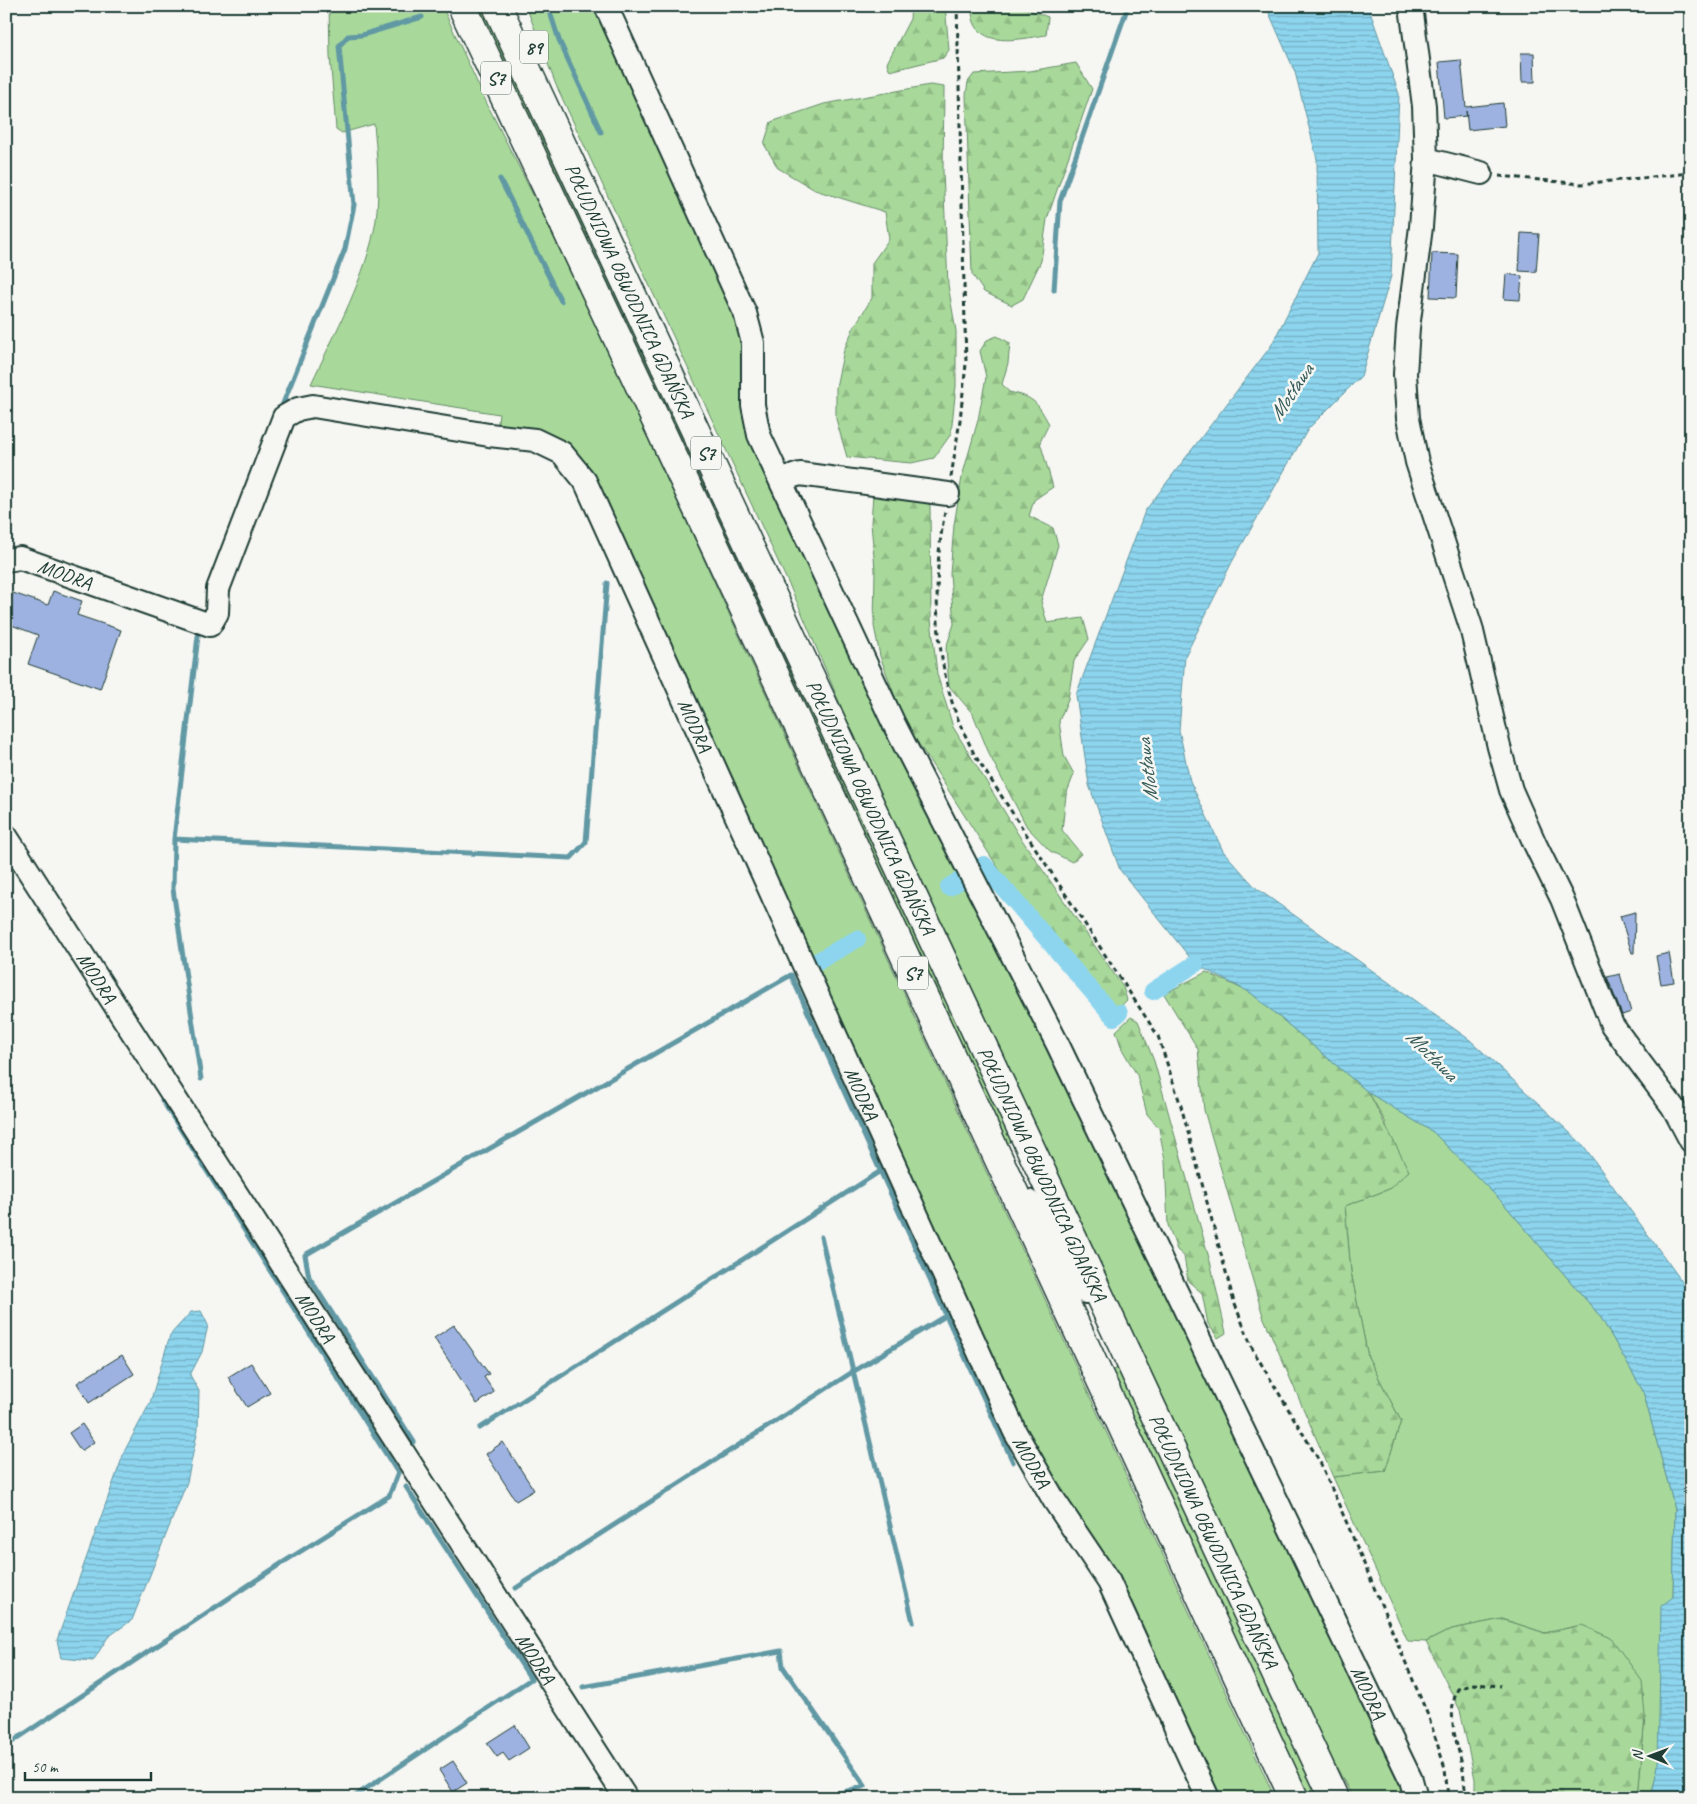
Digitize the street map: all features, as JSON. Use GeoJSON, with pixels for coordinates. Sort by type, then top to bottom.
{"type":"FeatureCollection","features":[{"type":"Feature","properties":{"kind":"highway","name":"POŁUDNIOWA OBWODNICA GDAŃSKA"},"geometry":{"type":"LineString","coordinates":[[462,6],[1294,1798]]}},
{"type":"Feature","properties":{"kind":"highway","name":"POŁUDNIOWA OBWODNICA GDAŃSKA"},"geometry":{"type":"LineString","coordinates":[[497,6],[1334,1798]]}},
{"type":"Feature","properties":{"kind":"highway","name":"89"},"geometry":{"type":"LineString","coordinates":[[518,6],[550,88],[560,142]]}},
{"type":"Feature","properties":{"kind":"street","name":"MODRA"},"geometry":{"type":"LineString","coordinates":[[606,6],[745,313],[753,343],[753,405],[758,427],[781,480],[894,724],[1062,1052],[1407,1771],[1416,1798]]}},
{"type":"Feature","properties":{"kind":"street"},"geometry":{"type":"LineString","coordinates":[[1411,6],[1424,106],[1426,159],[1421,227],[1408,328],[1405,374],[1408,418],[1417,462],[1471,627],[1511,790],[1562,899],[1612,1025],[1673,1107],[1691,1141]]}},
{"type":"Feature","properties":{"kind":"street"},"geometry":{"type":"LineString","coordinates":[[1426,159],[1481,173]]}},
{"type":"Feature","properties":{"kind":"street","name":"MODRA"},"geometry":{"type":"LineString","coordinates":[[6,560],[20,558],[210,625],[217,613],[218,589],[284,417],[298,409],[313,406],[489,435],[535,440],[562,453],[585,481],[1015,1432],[1054,1500],[1109,1582],[1208,1798]]}},
{"type":"Feature","properties":{"kind":"street"},"geometry":{"type":"LineString","coordinates":[[781,480],[800,474],[948,494]]}},
{"type":"Feature","properties":{"kind":"street","name":"MODRA"},"geometry":{"type":"LineString","coordinates":[[6,836],[626,1798]]}},
{"type":"Feature","properties":{"kind":"street"},"geometry":{"type":"LineString","coordinates":[[1024,1136],[1099,1376]]}},
{"type":"Feature","properties":{"kind":"street"},"geometry":{"type":"LineString","coordinates":[[994,1149],[1062,1253],[1130,1363]]}},
{"type":"Feature","properties":{"kind":"path"},"geometry":{"type":"LineString","coordinates":[[957,6],[966,364],[960,420],[941,530],[937,572],[941,651],[953,705],[974,754],[1158,1036],[1181,1106],[1211,1221],[1237,1310],[1253,1350],[1320,1462],[1342,1511],[1428,1718],[1445,1768],[1448,1798]]}},
{"type":"Feature","properties":{"kind":"path"},"geometry":{"type":"LineString","coordinates":[[1481,173],[1581,184],[1691,173]]}},
{"type":"Feature","properties":{"kind":"path"},"geometry":{"type":"LineString","coordinates":[[1466,1798],[1463,1771],[1452,1716],[1454,1698],[1458,1689],[1474,1684],[1501,1686]]}},
{"type":"Feature","properties":{"kind":"green space"},"geometry":{"type":"Polygon","coordinates":[[[329,6],[442,6],[488,106],[564,256],[1275,1798],[1213,1798],[1045,1473],[607,509],[531,430],[498,423],[499,414],[311,384],[349,304],[366,261],[376,220],[378,196],[374,124],[342,133],[336,129],[330,56],[329,6]]]}},
{"type":"Feature","properties":{"kind":"green space"},"geometry":{"type":"Polygon","coordinates":[[[475,6],[486,6],[1014,1140],[1004,1145],[475,6]]]}},
{"type":"Feature","properties":{"kind":"green space"},"geometry":{"type":"Polygon","coordinates":[[[526,6],[598,6],[743,327],[747,392],[1411,1798],[1353,1798],[1330,1755],[843,711],[798,604],[556,85],[526,6]]]}},
{"type":"Feature","properties":{"kind":"green space"},"geometry":{"type":"Polygon","coordinates":[[[911,6],[945,6],[949,50],[943,58],[890,71],[887,63],[910,19],[911,6]]]}},
{"type":"Feature","properties":{"kind":"green space"},"geometry":{"type":"Polygon","coordinates":[[[971,6],[1018,6],[1048,17],[1046,35],[1006,40],[987,36],[979,30],[974,22],[971,6]]]}},
{"type":"Feature","properties":{"kind":"green space"},"geometry":{"type":"Polygon","coordinates":[[[1076,63],[1092,89],[1047,219],[1041,261],[1023,299],[1012,305],[984,292],[972,274],[966,95],[968,82],[974,74],[1030,71],[1076,63]]]}},
{"type":"Feature","properties":{"kind":"green space"},"geometry":{"type":"Polygon","coordinates":[[[930,85],[944,87],[943,171],[948,285],[956,331],[956,386],[951,434],[934,458],[911,463],[847,457],[836,419],[836,387],[844,350],[854,327],[872,298],[872,263],[889,239],[885,212],[815,190],[778,168],[764,144],[771,122],[824,104],[930,85]]]}},
{"type":"Feature","properties":{"kind":"green space"},"geometry":{"type":"Polygon","coordinates":[[[997,336],[1010,343],[1008,363],[1002,384],[1009,392],[1024,396],[1034,402],[1049,424],[1040,442],[1053,487],[1034,500],[1029,516],[1053,528],[1058,545],[1041,601],[1047,623],[1083,618],[1089,639],[1074,661],[1068,699],[1059,721],[1064,756],[1074,774],[1066,795],[1062,830],[1081,854],[1072,862],[1050,851],[1027,827],[990,756],[973,714],[949,686],[946,648],[954,624],[950,574],[954,525],[962,477],[978,420],[986,377],[980,351],[987,340],[997,336]]]}},
{"type":"Feature","properties":{"kind":"green space"},"geometry":{"type":"Polygon","coordinates":[[[873,494],[916,496],[930,505],[931,619],[937,674],[953,727],[1018,834],[1123,987],[1127,1000],[1121,1006],[1110,1005],[1101,997],[1004,877],[904,721],[880,656],[874,626],[875,569],[871,523],[873,494]]]}},
{"type":"Feature","properties":{"kind":"green space"},"geometry":{"type":"Polygon","coordinates":[[[1206,972],[1251,993],[1369,1093],[1409,1171],[1389,1189],[1345,1206],[1351,1272],[1368,1357],[1401,1421],[1385,1471],[1333,1477],[1263,1316],[1204,1110],[1198,1049],[1164,994],[1206,972]]]}},
{"type":"Feature","properties":{"kind":"green space"},"geometry":{"type":"Polygon","coordinates":[[[1131,1017],[1138,1021],[1154,1061],[1211,1265],[1226,1333],[1218,1338],[1208,1324],[1202,1293],[1188,1281],[1184,1256],[1177,1250],[1168,1225],[1165,1161],[1159,1128],[1147,1114],[1137,1075],[1122,1049],[1116,1031],[1131,1017]]]}},
{"type":"Feature","properties":{"kind":"green space"},"geometry":{"type":"Polygon","coordinates":[[[1369,1093],[1433,1132],[1504,1204],[1600,1316],[1643,1391],[1675,1509],[1673,1597],[1658,1766],[1651,1798],[1638,1798],[1645,1716],[1582,1625],[1545,1633],[1502,1619],[1452,1629],[1426,1642],[1408,1641],[1333,1477],[1385,1471],[1401,1421],[1368,1357],[1351,1272],[1345,1206],[1389,1189],[1386,1123],[1369,1093]]]}},
{"type":"Feature","properties":{"kind":"green space"},"geometry":{"type":"Polygon","coordinates":[[[1120,1367],[1320,1798],[1306,1798],[1109,1372],[1120,1367]]]}},
{"type":"Feature","properties":{"kind":"green space"},"geometry":{"type":"Polygon","coordinates":[[[1502,1619],[1545,1633],[1582,1625],[1611,1638],[1642,1681],[1645,1716],[1638,1798],[1475,1798],[1475,1779],[1460,1710],[1426,1642],[1452,1629],[1502,1619]]]}},
{"type":"Feature","properties":{"kind":"water","name":"Motława"},"geometry":{"type":"Polygon","coordinates":[[[1266,6],[1368,6],[1399,94],[1391,276],[1361,376],[1308,429],[1232,562],[1185,656],[1179,730],[1190,781],[1223,851],[1256,888],[1470,1040],[1583,1145],[1691,1294],[1691,1798],[1651,1798],[1658,1766],[1661,1606],[1673,1597],[1675,1509],[1643,1391],[1600,1316],[1504,1204],[1433,1132],[1369,1093],[1251,993],[1195,964],[1120,870],[1089,785],[1076,695],[1145,511],[1271,346],[1318,253],[1317,159],[1295,72],[1266,6]]]}},
{"type":"Feature","properties":{"kind":"water"},"geometry":{"type":"Polygon","coordinates":[[[201,1311],[208,1325],[202,1352],[190,1375],[199,1391],[198,1429],[187,1482],[132,1620],[108,1637],[93,1661],[61,1658],[57,1640],[125,1450],[150,1403],[170,1335],[191,1312],[201,1311]]]}},
{"type":"Feature","properties":{"kind":"building"},"geometry":{"type":"Polygon","coordinates":[[[1521,53],[1534,53],[1535,82],[1522,82],[1521,53]]]}},
{"type":"Feature","properties":{"kind":"building"},"geometry":{"type":"Polygon","coordinates":[[[1461,60],[1466,107],[1503,103],[1505,126],[1468,130],[1467,116],[1444,118],[1439,62],[1461,60]]]}},
{"type":"Feature","properties":{"kind":"building"},"geometry":{"type":"Polygon","coordinates":[[[1521,233],[1539,234],[1536,272],[1519,271],[1521,233]]]}},
{"type":"Feature","properties":{"kind":"building"},"geometry":{"type":"Polygon","coordinates":[[[1432,253],[1458,254],[1456,298],[1430,297],[1432,253]]]}},
{"type":"Feature","properties":{"kind":"building"},"geometry":{"type":"Polygon","coordinates":[[[1506,274],[1522,276],[1520,300],[1504,299],[1506,274]]]}},
{"type":"Feature","properties":{"kind":"building"},"geometry":{"type":"Polygon","coordinates":[[[53,591],[82,601],[77,615],[121,630],[100,689],[28,664],[38,635],[6,623],[6,612],[13,593],[48,605],[53,591]]]}},
{"type":"Feature","properties":{"kind":"building"},"geometry":{"type":"Polygon","coordinates":[[[1635,912],[1634,953],[1632,953],[1620,916],[1635,912]]]}},
{"type":"Feature","properties":{"kind":"building"},"geometry":{"type":"Polygon","coordinates":[[[1669,953],[1674,982],[1661,984],[1656,956],[1669,953]]]}},
{"type":"Feature","properties":{"kind":"building"},"geometry":{"type":"Polygon","coordinates":[[[1620,974],[1631,1012],[1622,1015],[1607,977],[1620,974]]]}},
{"type":"Feature","properties":{"kind":"building"},"geometry":{"type":"Polygon","coordinates":[[[454,1325],[489,1374],[484,1377],[494,1392],[477,1404],[434,1338],[454,1325]]]}},
{"type":"Feature","properties":{"kind":"building"},"geometry":{"type":"Polygon","coordinates":[[[122,1355],[134,1374],[89,1403],[77,1383],[122,1355]]]}},
{"type":"Feature","properties":{"kind":"building"},"geometry":{"type":"Polygon","coordinates":[[[251,1363],[270,1393],[247,1407],[228,1377],[251,1363]]]}},
{"type":"Feature","properties":{"kind":"building"},"geometry":{"type":"Polygon","coordinates":[[[82,1424],[94,1442],[81,1451],[69,1433],[82,1424]]]}},
{"type":"Feature","properties":{"kind":"building"},"geometry":{"type":"Polygon","coordinates":[[[503,1442],[534,1490],[516,1501],[486,1454],[503,1442]]]}},
{"type":"Feature","properties":{"kind":"building"},"geometry":{"type":"Polygon","coordinates":[[[515,1725],[529,1748],[509,1761],[503,1753],[497,1757],[487,1743],[515,1725]]]}},
{"type":"Feature","properties":{"kind":"building"},"geometry":{"type":"Polygon","coordinates":[[[453,1761],[467,1783],[453,1792],[439,1770],[453,1761]]]}},
{"type":"Feature","properties":{"kind":"waterway"},"geometry":{"type":"LineString","coordinates":[[548,6],[559,40],[601,132]]}},
{"type":"Feature","properties":{"kind":"waterway"},"geometry":{"type":"LineString","coordinates":[[1054,290],[1060,201],[1128,6]]}},
{"type":"Feature","properties":{"kind":"waterway"},"geometry":{"type":"LineString","coordinates":[[280,411],[345,249],[354,205],[339,46],[348,36],[362,35],[422,17]]}},
{"type":"Feature","properties":{"kind":"waterway"},"geometry":{"type":"LineString","coordinates":[[500,179],[561,301]]}},
{"type":"Feature","properties":{"kind":"waterway"},"geometry":{"type":"LineString","coordinates":[[174,839],[571,858],[586,842],[607,583]]}},
{"type":"Feature","properties":{"kind":"waterway"},"geometry":{"type":"LineString","coordinates":[[198,636],[174,839],[173,889],[201,1079]]}},
{"type":"Feature","properties":{"kind":"waterway"},"geometry":{"type":"LineString","coordinates":[[979,868],[984,865],[1114,1017],[1119,1013]]}},
{"type":"Feature","properties":{"kind":"waterway"},"geometry":{"type":"LineString","coordinates":[[949,887],[959,881]]}},
{"type":"Feature","properties":{"kind":"waterway"},"geometry":{"type":"LineString","coordinates":[[818,961],[857,939]]}},
{"type":"Feature","properties":{"kind":"waterway"},"geometry":{"type":"LineString","coordinates":[[1153,991],[1195,964]]}},
{"type":"Feature","properties":{"kind":"waterway"},"geometry":{"type":"LineString","coordinates":[[414,1442],[309,1277],[305,1255],[791,975],[1013,1462]]}},
{"type":"Feature","properties":{"kind":"waterway"},"geometry":{"type":"LineString","coordinates":[[6,1746],[282,1563],[389,1496],[398,1473],[162,1100]]}},
{"type":"Feature","properties":{"kind":"waterway"},"geometry":{"type":"LineString","coordinates":[[480,1428],[879,1172]]}},
{"type":"Feature","properties":{"kind":"waterway"},"geometry":{"type":"LineString","coordinates":[[821,1237],[913,1622]]}},
{"type":"Feature","properties":{"kind":"waterway"},"geometry":{"type":"LineString","coordinates":[[516,1588],[854,1371],[947,1315]]}},
{"type":"Feature","properties":{"kind":"waterway"},"geometry":{"type":"LineString","coordinates":[[352,1798],[531,1679],[406,1487]]}},
{"type":"Feature","properties":{"kind":"waterway"},"geometry":{"type":"LineString","coordinates":[[583,1687],[781,1651],[783,1667],[865,1786],[823,1798]]}}]}
